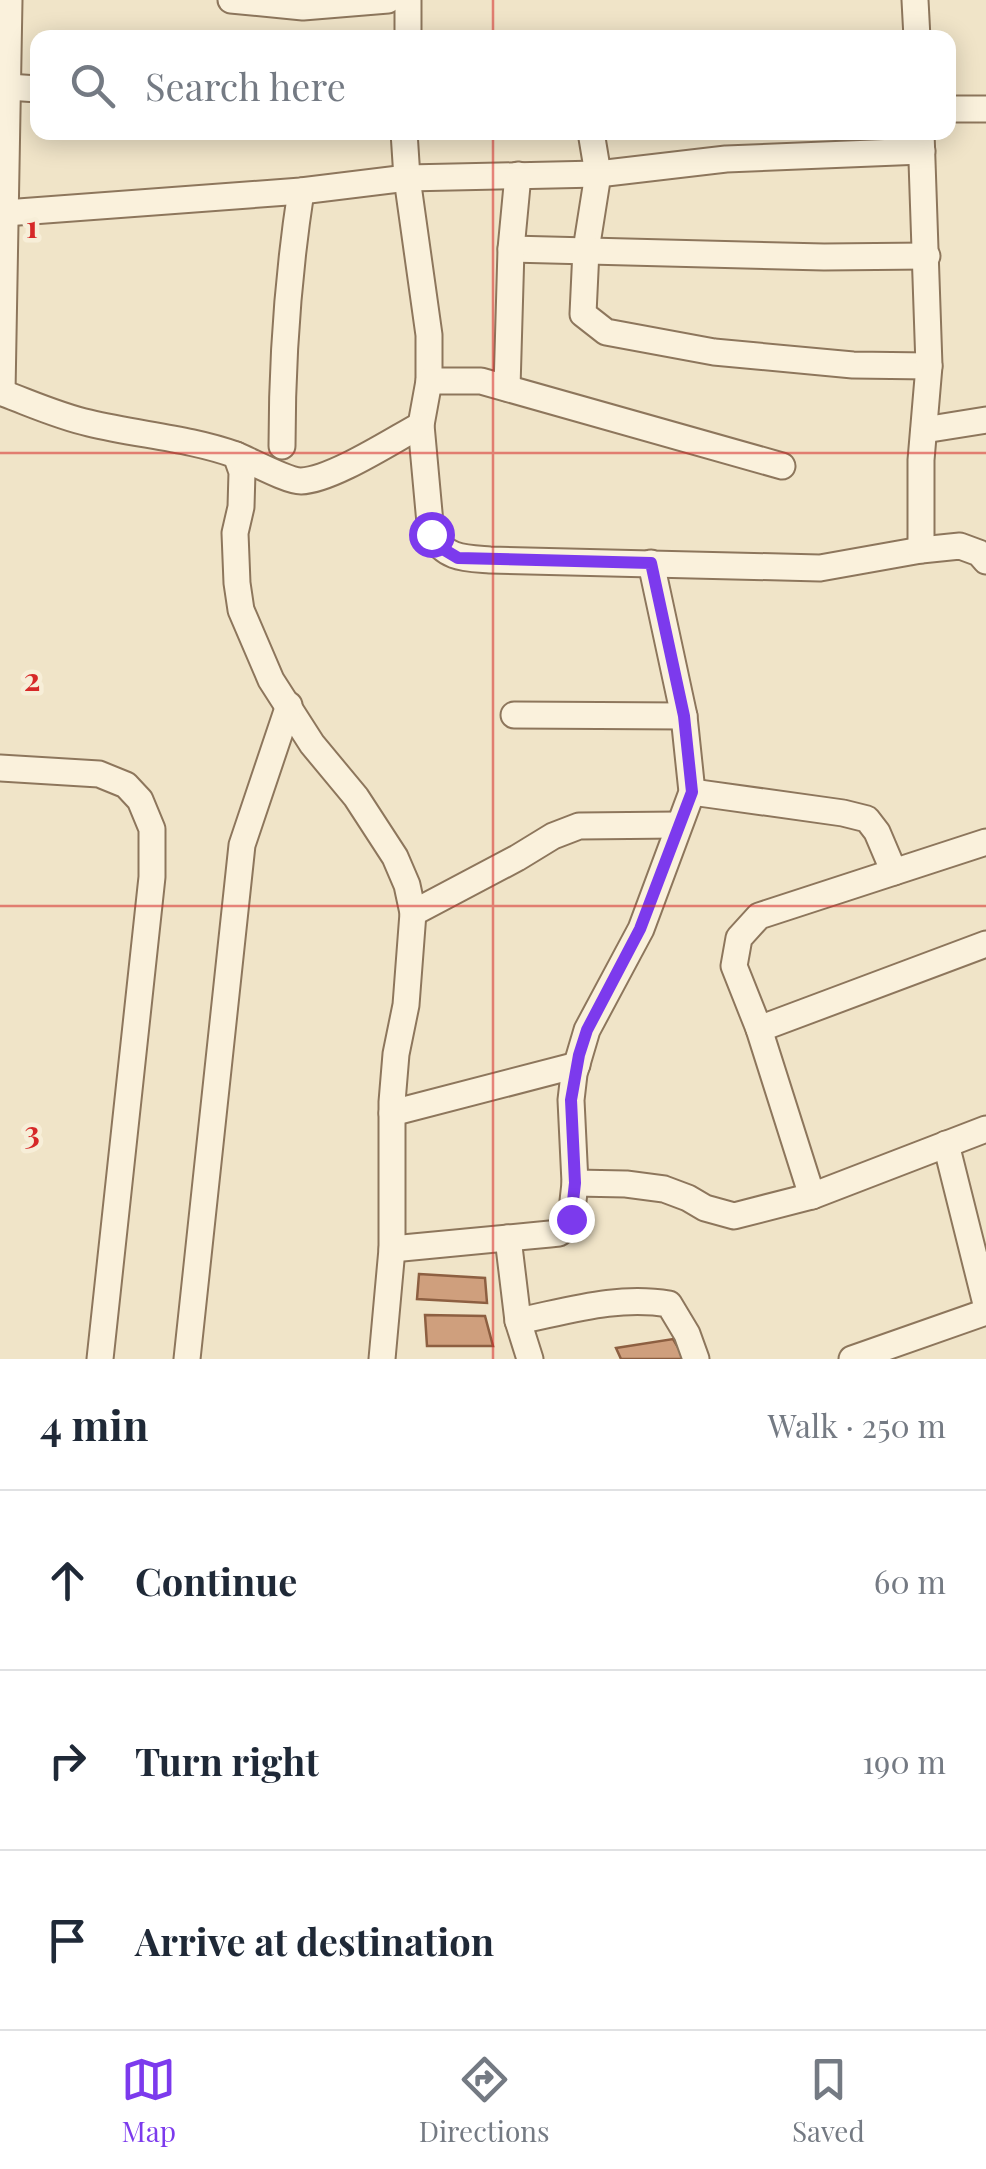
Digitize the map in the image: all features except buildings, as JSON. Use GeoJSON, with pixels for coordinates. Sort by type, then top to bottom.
{"type":"FeatureCollection","features":[{"type":"Feature","properties":{"kind":"street"},"geometry":{"type":"LineString","coordinates":[[9,0],[1,392],[90,424],[212,446],[301,481],[330,473],[421,425]]}},
{"type":"Feature","properties":{"kind":"street"},"geometry":{"type":"LineString","coordinates":[[231,0],[303,7],[388,0]]}},
{"type":"Feature","properties":{"kind":"street"},"geometry":{"type":"LineString","coordinates":[[408,0],[408,30]]}},
{"type":"Feature","properties":{"kind":"street"},"geometry":{"type":"LineString","coordinates":[[915,0],[917,30]]}},
{"type":"Feature","properties":{"kind":"street"},"geometry":{"type":"LineString","coordinates":[[5,84],[30,87]]}},
{"type":"Feature","properties":{"kind":"street"},"geometry":{"type":"LineString","coordinates":[[956,109],[986,109]]}},
{"type":"Feature","properties":{"kind":"street"},"geometry":{"type":"LineString","coordinates":[[405,140],[427,309],[429,382],[421,425],[431,534],[438,546],[458,558],[490,560],[820,568],[960,546],[980,553],[986,560]]}},
{"type":"Feature","properties":{"kind":"street"},"geometry":{"type":"LineString","coordinates":[[592,140],[598,174],[586,250],[583,314],[606,332],[714,352],[853,365],[930,366]]}},
{"type":"Feature","properties":{"kind":"street"},"geometry":{"type":"LineString","coordinates":[[5,213],[300,191],[408,178],[598,174],[922,142],[930,366],[921,460],[922,550]]}},
{"type":"Feature","properties":{"kind":"street"},"geometry":{"type":"LineString","coordinates":[[507,388],[510,248],[518,175]]}},
{"type":"Feature","properties":{"kind":"street"},"geometry":{"type":"LineString","coordinates":[[282,446],[282,395],[300,191]]}},
{"type":"Feature","properties":{"kind":"street"},"geometry":{"type":"LineString","coordinates":[[510,248],[824,258],[927,256]]}},
{"type":"Feature","properties":{"kind":"street"},"geometry":{"type":"LineString","coordinates":[[429,382],[482,381],[782,466]]}},
{"type":"Feature","properties":{"kind":"street"},"geometry":{"type":"LineString","coordinates":[[924,430],[986,420]]}},
{"type":"Feature","properties":{"kind":"street"},"geometry":{"type":"LineString","coordinates":[[236,455],[242,472],[235,533],[241,610],[270,680],[312,744],[356,797],[395,858],[407,885],[413,913],[406,1005],[396,1054],[392,1249],[382,1359]]}},
{"type":"Feature","properties":{"kind":"street"},"geometry":{"type":"LineString","coordinates":[[392,1249],[550,1234],[568,1226],[571,1219],[575,1183],[571,1100],[577,1065],[587,1030],[640,929],[692,792],[684,716],[651,563]]}},
{"type":"Feature","properties":{"kind":"street"},"geometry":{"type":"LineString","coordinates":[[187,1359],[242,845],[288,704]]}},
{"type":"Feature","properties":{"kind":"street"},"geometry":{"type":"LineString","coordinates":[[514,715],[684,716]]}},
{"type":"Feature","properties":{"kind":"street"},"geometry":{"type":"LineString","coordinates":[[0,768],[99,774],[126,785],[140,800],[152,829],[152,877],[100,1359]]}},
{"type":"Feature","properties":{"kind":"street"},"geometry":{"type":"LineString","coordinates":[[692,792],[867,819],[877,832],[894,872]]}},
{"type":"Feature","properties":{"kind":"street"},"geometry":{"type":"LineString","coordinates":[[413,913],[553,836],[579,826],[678,826]]}},
{"type":"Feature","properties":{"kind":"street"},"geometry":{"type":"LineString","coordinates":[[812,1196],[759,1029],[734,966],[739,938],[759,916],[986,842]]}},
{"type":"Feature","properties":{"kind":"street"},"geometry":{"type":"LineString","coordinates":[[759,1029],[986,944]]}},
{"type":"Feature","properties":{"kind":"street"},"geometry":{"type":"LineString","coordinates":[[392,1113],[577,1065]]}},
{"type":"Feature","properties":{"kind":"street"},"geometry":{"type":"LineString","coordinates":[[575,1183],[664,1189],[734,1216],[812,1196],[986,1129]]}},
{"type":"Feature","properties":{"kind":"street"},"geometry":{"type":"LineString","coordinates":[[946,1144],[986,1304]]}},
{"type":"Feature","properties":{"kind":"street"},"geometry":{"type":"LineString","coordinates":[[508,1238],[518,1322],[530,1359]]}},
{"type":"Feature","properties":{"kind":"street"},"geometry":{"type":"LineString","coordinates":[[518,1322],[619,1301],[669,1304],[696,1359]]}},
{"type":"Feature","properties":{"kind":"street"},"geometry":{"type":"LineString","coordinates":[[852,1359],[986,1312]]}},
{"type":"Feature","properties":{"kind":"route"},"geometry":{"type":"LineString","coordinates":[[431,534],[438,546],[458,558],[651,563],[684,716],[692,792],[640,929],[587,1030],[574,1074],[571,1100],[575,1183],[571,1219]]}}]}
